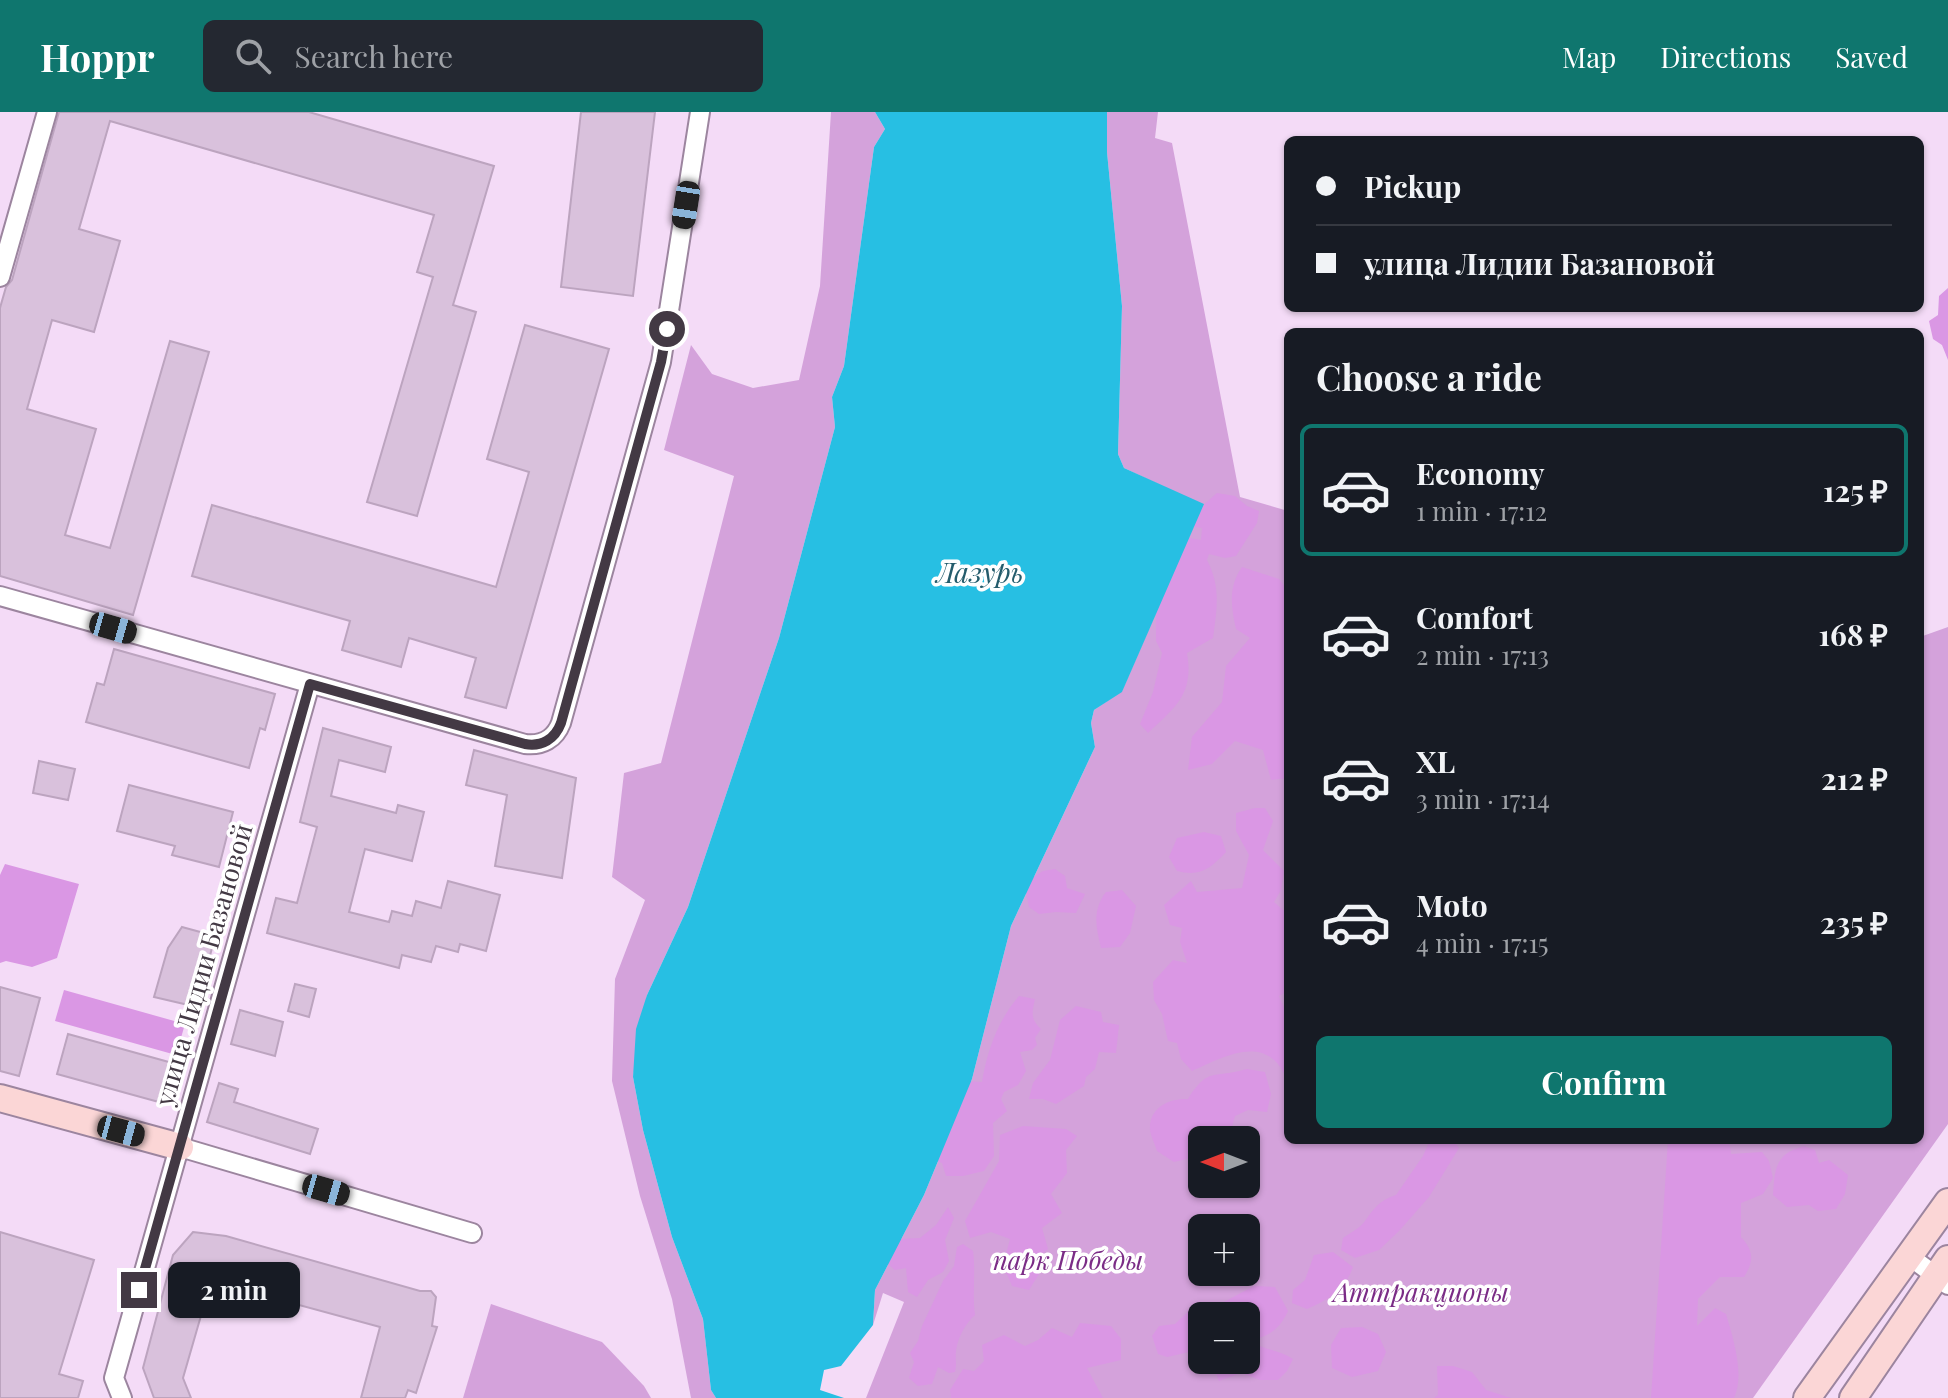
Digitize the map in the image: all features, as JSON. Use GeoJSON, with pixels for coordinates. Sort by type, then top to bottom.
{"type":"FeatureCollection","features":[{"type":"Feature","properties":{"kind":"main road"},"geometry":{"type":"LineString","coordinates":[[0,1098],[180,1147]]}},
{"type":"Feature","properties":{"kind":"main road"},"geometry":{"type":"LineString","coordinates":[[1807,1398],[1948,1202]]}},
{"type":"Feature","properties":{"kind":"main road"},"geometry":{"type":"LineString","coordinates":[[1853,1398],[1944,1273]]}},
{"type":"Feature","properties":{"kind":"street"},"geometry":{"type":"LineString","coordinates":[[0,277],[47,112]]}},
{"type":"Feature","properties":{"kind":"street"},"geometry":{"type":"LineString","coordinates":[[0,596],[525,744],[541,744],[555,734],[561,723],[661,362],[700,112]]}},
{"type":"Feature","properties":{"kind":"street","name":"улица Лидии Базановой"},"geometry":{"type":"LineString","coordinates":[[122,1398],[114,1378],[310,684]]}},
{"type":"Feature","properties":{"kind":"street"},"geometry":{"type":"LineString","coordinates":[[180,1147],[472,1233]]}},
{"type":"Feature","properties":{"kind":"street"},"geometry":{"type":"LineString","coordinates":[[1909,1256],[1944,1273]]}},
{"type":"Feature","properties":{"kind":"green space"},"geometry":{"type":"Polygon","coordinates":[[[831,112],[875,112],[885,129],[874,147],[844,366],[832,397],[835,427],[779,638],[688,907],[647,995],[633,1077],[643,1130],[672,1237],[703,1319],[711,1390],[716,1398],[691,1398],[672,1299],[640,1196],[612,1081],[615,979],[645,900],[612,877],[624,773],[661,763],[734,476],[664,450],[691,345],[712,374],[753,388],[799,380],[820,286],[831,112]]]}},
{"type":"Feature","properties":{"kind":"green space","name":"парк Победы"},"geometry":{"type":"Polygon","coordinates":[[[1107,112],[1158,112],[1155,138],[1172,143],[1240,497],[1284,510],[1284,1144],[1924,1144],[1924,636],[1948,627],[1948,1124],[1753,1398],[866,1398],[904,1302],[883,1293],[873,1325],[875,1290],[924,1195],[972,1079],[1011,926],[1095,747],[1091,723],[1094,710],[1122,691],[1203,505],[1124,468],[1118,454],[1122,306],[1107,152],[1107,112]]]}},
{"type":"Feature","properties":{"kind":"green space"},"geometry":{"type":"Polygon","coordinates":[[[491,1304],[602,1342],[644,1386],[651,1398],[463,1398],[491,1304]]]}},
{"type":"Feature","properties":{"kind":"shaded area"},"geometry":{"type":"Polygon","coordinates":[[[1948,288],[1948,360],[1942,345],[1933,339],[1929,321],[1938,315],[1939,296],[1948,288]]]}},
{"type":"Feature","properties":{"kind":"shaded area"},"geometry":{"type":"Polygon","coordinates":[[[1217,493],[1235,496],[1259,511],[1257,523],[1236,556],[1225,558],[1209,554],[1207,560],[1217,598],[1213,638],[1187,653],[1188,679],[1181,699],[1148,733],[1140,724],[1153,692],[1162,653],[1156,641],[1156,598],[1184,537],[1201,540],[1202,528],[1190,526],[1199,509],[1217,493]]]}},
{"type":"Feature","properties":{"kind":"shaded area"},"geometry":{"type":"Polygon","coordinates":[[[1242,567],[1279,579],[1284,586],[1284,778],[1271,780],[1263,750],[1235,741],[1212,764],[1188,770],[1192,737],[1222,702],[1226,666],[1250,638],[1236,629],[1232,597],[1242,567]]]}},
{"type":"Feature","properties":{"kind":"shaded area"},"geometry":{"type":"Polygon","coordinates":[[[1265,808],[1273,821],[1263,850],[1284,871],[1281,890],[1274,902],[1284,910],[1284,993],[1279,996],[1284,1008],[1284,1074],[1269,1056],[1258,1052],[1224,1057],[1192,1071],[1181,1059],[1177,1043],[1168,1041],[1162,1014],[1154,1000],[1153,982],[1173,960],[1187,963],[1180,942],[1182,928],[1170,925],[1164,905],[1191,881],[1197,892],[1242,888],[1249,855],[1236,831],[1236,813],[1265,808]]]}},
{"type":"Feature","properties":{"kind":"shaded area"},"geometry":{"type":"Polygon","coordinates":[[[1204,832],[1221,836],[1226,852],[1204,870],[1192,873],[1177,871],[1169,857],[1177,838],[1204,832]]]}},
{"type":"Feature","properties":{"kind":"shaded area"},"geometry":{"type":"Polygon","coordinates":[[[5,864],[79,884],[57,958],[32,967],[6,961],[0,963],[0,875],[5,864]]]}},
{"type":"Feature","properties":{"kind":"shaded area"},"geometry":{"type":"Polygon","coordinates":[[[1055,869],[1065,876],[1067,888],[1085,894],[1076,913],[1039,914],[1029,907],[1024,883],[1043,871],[1055,869]]]}},
{"type":"Feature","properties":{"kind":"shaded area"},"geometry":{"type":"Polygon","coordinates":[[[1122,890],[1136,906],[1130,933],[1120,947],[1101,948],[1097,926],[1099,905],[1106,892],[1122,890]]]}},
{"type":"Feature","properties":{"kind":"shaded area"},"geometry":{"type":"Polygon","coordinates":[[[64,990],[185,1024],[176,1055],[55,1021],[64,990]]]}},
{"type":"Feature","properties":{"kind":"shaded area"},"geometry":{"type":"Polygon","coordinates":[[[1019,996],[1035,999],[1033,1015],[1041,1029],[1035,1038],[1037,1045],[1032,1050],[1020,1052],[1026,1071],[1018,1085],[1004,1092],[1001,1099],[1007,1111],[993,1123],[994,1156],[984,1171],[946,1176],[942,1163],[929,1159],[963,1081],[982,1082],[994,1036],[1019,996]]]}},
{"type":"Feature","properties":{"kind":"shaded area"},"geometry":{"type":"Polygon","coordinates":[[[1076,1006],[1101,1012],[1103,1022],[1119,1025],[1116,1053],[1099,1052],[1095,1069],[1086,1077],[1084,1086],[1056,1104],[1043,1099],[1029,1099],[1033,1083],[1050,1060],[1060,1020],[1076,1006]]]}},
{"type":"Feature","properties":{"kind":"shaded area"},"geometry":{"type":"Polygon","coordinates":[[[1247,1069],[1265,1072],[1271,1094],[1267,1112],[1248,1110],[1235,1116],[1232,1126],[1188,1126],[1188,1159],[1174,1162],[1157,1151],[1150,1129],[1151,1119],[1158,1108],[1175,1100],[1188,1099],[1201,1082],[1213,1075],[1247,1069]]]}},
{"type":"Feature","properties":{"kind":"shaded area"},"geometry":{"type":"Polygon","coordinates":[[[1023,1126],[1066,1129],[1077,1136],[1066,1150],[1067,1173],[1051,1194],[1062,1213],[1042,1228],[1048,1249],[1035,1259],[1039,1274],[1029,1290],[1012,1286],[1003,1265],[1010,1239],[991,1232],[970,1238],[965,1221],[999,1161],[1000,1135],[1023,1126]]]}},
{"type":"Feature","properties":{"kind":"shaded area"},"geometry":{"type":"Polygon","coordinates":[[[1428,1144],[1456,1144],[1459,1148],[1429,1197],[1379,1250],[1355,1258],[1341,1250],[1343,1238],[1360,1226],[1382,1202],[1396,1195],[1428,1144]]]}},
{"type":"Feature","properties":{"kind":"shaded area"},"geometry":{"type":"Polygon","coordinates":[[[1668,1144],[1730,1144],[1731,1154],[1762,1152],[1769,1161],[1773,1178],[1763,1194],[1741,1203],[1741,1237],[1751,1256],[1747,1271],[1744,1277],[1720,1277],[1698,1299],[1697,1326],[1715,1308],[1726,1314],[1738,1368],[1734,1398],[1651,1398],[1668,1144]]]}},
{"type":"Feature","properties":{"kind":"shaded area"},"geometry":{"type":"Polygon","coordinates":[[[1804,1146],[1815,1150],[1819,1163],[1829,1160],[1848,1175],[1845,1194],[1836,1209],[1818,1211],[1809,1205],[1787,1207],[1773,1195],[1778,1163],[1787,1153],[1804,1146]]]}},
{"type":"Feature","properties":{"kind":"shaded area"},"geometry":{"type":"Polygon","coordinates":[[[948,1207],[954,1218],[945,1240],[949,1261],[943,1272],[928,1280],[917,1297],[908,1292],[906,1268],[895,1270],[884,1261],[893,1239],[920,1238],[936,1225],[948,1207]]]}},
{"type":"Feature","properties":{"kind":"shaded area"},"geometry":{"type":"Polygon","coordinates":[[[963,1244],[973,1251],[975,1315],[958,1341],[955,1372],[949,1373],[938,1367],[932,1384],[918,1386],[909,1378],[914,1362],[910,1353],[943,1281],[954,1266],[957,1247],[963,1244]]]}},
{"type":"Feature","properties":{"kind":"shaded area"},"geometry":{"type":"Polygon","coordinates":[[[1333,1252],[1353,1267],[1345,1282],[1329,1298],[1307,1309],[1292,1303],[1293,1290],[1305,1280],[1314,1255],[1333,1252]]]}},
{"type":"Feature","properties":{"kind":"shaded area"},"geometry":{"type":"Polygon","coordinates":[[[1254,1286],[1275,1287],[1288,1311],[1273,1331],[1260,1337],[1260,1302],[1224,1302],[1254,1286]]]}},
{"type":"Feature","properties":{"kind":"shaded area"},"geometry":{"type":"Polygon","coordinates":[[[1188,1312],[1188,1352],[1167,1357],[1158,1354],[1152,1336],[1159,1326],[1175,1324],[1188,1312]]]}},
{"type":"Feature","properties":{"kind":"shaded area"},"geometry":{"type":"Polygon","coordinates":[[[1080,1323],[1111,1326],[1121,1339],[1121,1360],[1087,1368],[1103,1398],[951,1398],[950,1390],[963,1369],[974,1371],[984,1361],[982,1345],[1004,1335],[1025,1346],[1052,1328],[1072,1337],[1080,1323]]]}},
{"type":"Feature","properties":{"kind":"shaded area"},"geometry":{"type":"Polygon","coordinates":[[[1362,1327],[1378,1334],[1386,1352],[1378,1371],[1352,1377],[1332,1368],[1331,1345],[1341,1328],[1362,1327]]]}},
{"type":"Feature","properties":{"kind":"shaded area"},"geometry":{"type":"Polygon","coordinates":[[[1260,1346],[1293,1359],[1278,1380],[1260,1380],[1244,1374],[1260,1374],[1260,1346]]]}},
{"type":"Feature","properties":{"kind":"shaded area"},"geometry":{"type":"Polygon","coordinates":[[[1437,1366],[1453,1366],[1472,1372],[1486,1390],[1511,1398],[1434,1398],[1438,1395],[1437,1366]]]}},
{"type":"Feature","properties":{"kind":"shaded area"},"geometry":{"type":"Polygon","coordinates":[[[1216,1374],[1238,1374],[1219,1381],[1216,1374]]]}},
{"type":"Feature","properties":{"kind":"water","name":"Лазурь"},"geometry":{"type":"Polygon","coordinates":[[[875,112],[1107,112],[1107,152],[1122,306],[1118,454],[1124,468],[1204,504],[1122,692],[1094,710],[1091,723],[1095,747],[1011,926],[972,1079],[924,1195],[875,1290],[873,1325],[841,1366],[824,1370],[820,1390],[844,1398],[716,1398],[711,1390],[703,1319],[672,1237],[643,1130],[633,1077],[636,1029],[647,995],[688,907],[779,638],[835,427],[832,397],[844,366],[874,147],[885,129],[875,112]]]}},
{"type":"Feature","properties":{"kind":"building"},"geometry":{"type":"Polygon","coordinates":[[[59,112],[309,112],[494,166],[453,305],[476,312],[417,516],[367,502],[433,277],[417,272],[434,215],[110,121],[79,229],[120,241],[94,332],[52,320],[27,409],[96,429],[65,535],[110,548],[170,341],[209,352],[133,615],[0,576],[0,308],[6,287],[12,280],[59,112]]]}},
{"type":"Feature","properties":{"kind":"building"},"geometry":{"type":"Polygon","coordinates":[[[581,112],[655,112],[633,296],[561,287],[581,112]]]}},
{"type":"Feature","properties":{"kind":"building"},"geometry":{"type":"Polygon","coordinates":[[[525,325],[609,349],[506,708],[465,697],[476,658],[409,638],[401,667],[342,650],[350,621],[192,576],[212,505],[496,587],[529,472],[487,459],[525,325]]]}},
{"type":"Feature","properties":{"kind":"building"},"geometry":{"type":"Polygon","coordinates":[[[114,649],[275,694],[265,730],[260,728],[249,768],[86,722],[97,683],[104,685],[114,649]]]}},
{"type":"Feature","properties":{"kind":"building"},"geometry":{"type":"Polygon","coordinates":[[[323,728],[391,747],[385,772],[339,760],[331,796],[396,813],[398,805],[424,812],[412,861],[365,849],[349,912],[389,922],[392,911],[412,916],[416,901],[441,908],[448,881],[500,895],[486,951],[460,944],[458,952],[436,946],[431,962],[402,955],[399,968],[267,933],[276,898],[297,903],[317,827],[300,822],[323,728]]]}},
{"type":"Feature","properties":{"kind":"building"},"geometry":{"type":"Polygon","coordinates":[[[474,750],[576,778],[562,878],[495,866],[507,795],[466,785],[474,750]]]}},
{"type":"Feature","properties":{"kind":"building"},"geometry":{"type":"Polygon","coordinates":[[[39,761],[75,769],[68,800],[33,793],[39,761]]]}},
{"type":"Feature","properties":{"kind":"building"},"geometry":{"type":"Polygon","coordinates":[[[129,785],[233,812],[219,867],[172,855],[175,846],[117,831],[129,785]]]}},
{"type":"Feature","properties":{"kind":"building"},"geometry":{"type":"Polygon","coordinates":[[[182,927],[215,936],[197,1007],[154,997],[168,948],[182,927]]]}},
{"type":"Feature","properties":{"kind":"building"},"geometry":{"type":"Polygon","coordinates":[[[295,984],[316,989],[309,1017],[288,1011],[295,984]]]}},
{"type":"Feature","properties":{"kind":"building"},"geometry":{"type":"Polygon","coordinates":[[[0,987],[40,998],[19,1076],[0,1071],[0,987]]]}},
{"type":"Feature","properties":{"kind":"building"},"geometry":{"type":"Polygon","coordinates":[[[240,1010],[283,1022],[275,1056],[231,1044],[240,1010]]]}},
{"type":"Feature","properties":{"kind":"building"},"geometry":{"type":"Polygon","coordinates":[[[68,1034],[176,1064],[166,1104],[57,1074],[68,1034]]]}},
{"type":"Feature","properties":{"kind":"building"},"geometry":{"type":"Polygon","coordinates":[[[219,1083],[238,1089],[234,1102],[318,1129],[310,1154],[207,1122],[219,1083]]]}},
{"type":"Feature","properties":{"kind":"building"},"geometry":{"type":"Polygon","coordinates":[[[0,1232],[94,1260],[59,1374],[83,1381],[78,1398],[0,1398],[0,1232]]]}},
{"type":"Feature","properties":{"kind":"building"},"geometry":{"type":"Polygon","coordinates":[[[193,1232],[226,1236],[420,1291],[431,1291],[436,1297],[432,1326],[437,1327],[416,1393],[408,1390],[405,1398],[361,1398],[380,1327],[211,1281],[183,1378],[191,1398],[154,1398],[143,1368],[173,1255],[193,1232]]]}},
{"type":"Feature","properties":{"kind":"route"},"geometry":{"type":"LineString","coordinates":[[139,1290],[310,684],[525,744],[536,745],[551,739],[561,723],[661,362],[667,329]]}},
{"type":"Feature","properties":{"kind":"park label","name":"Аттракционы"},"geometry":{"type":"Point","coordinates":[1421,1293]}}]}
